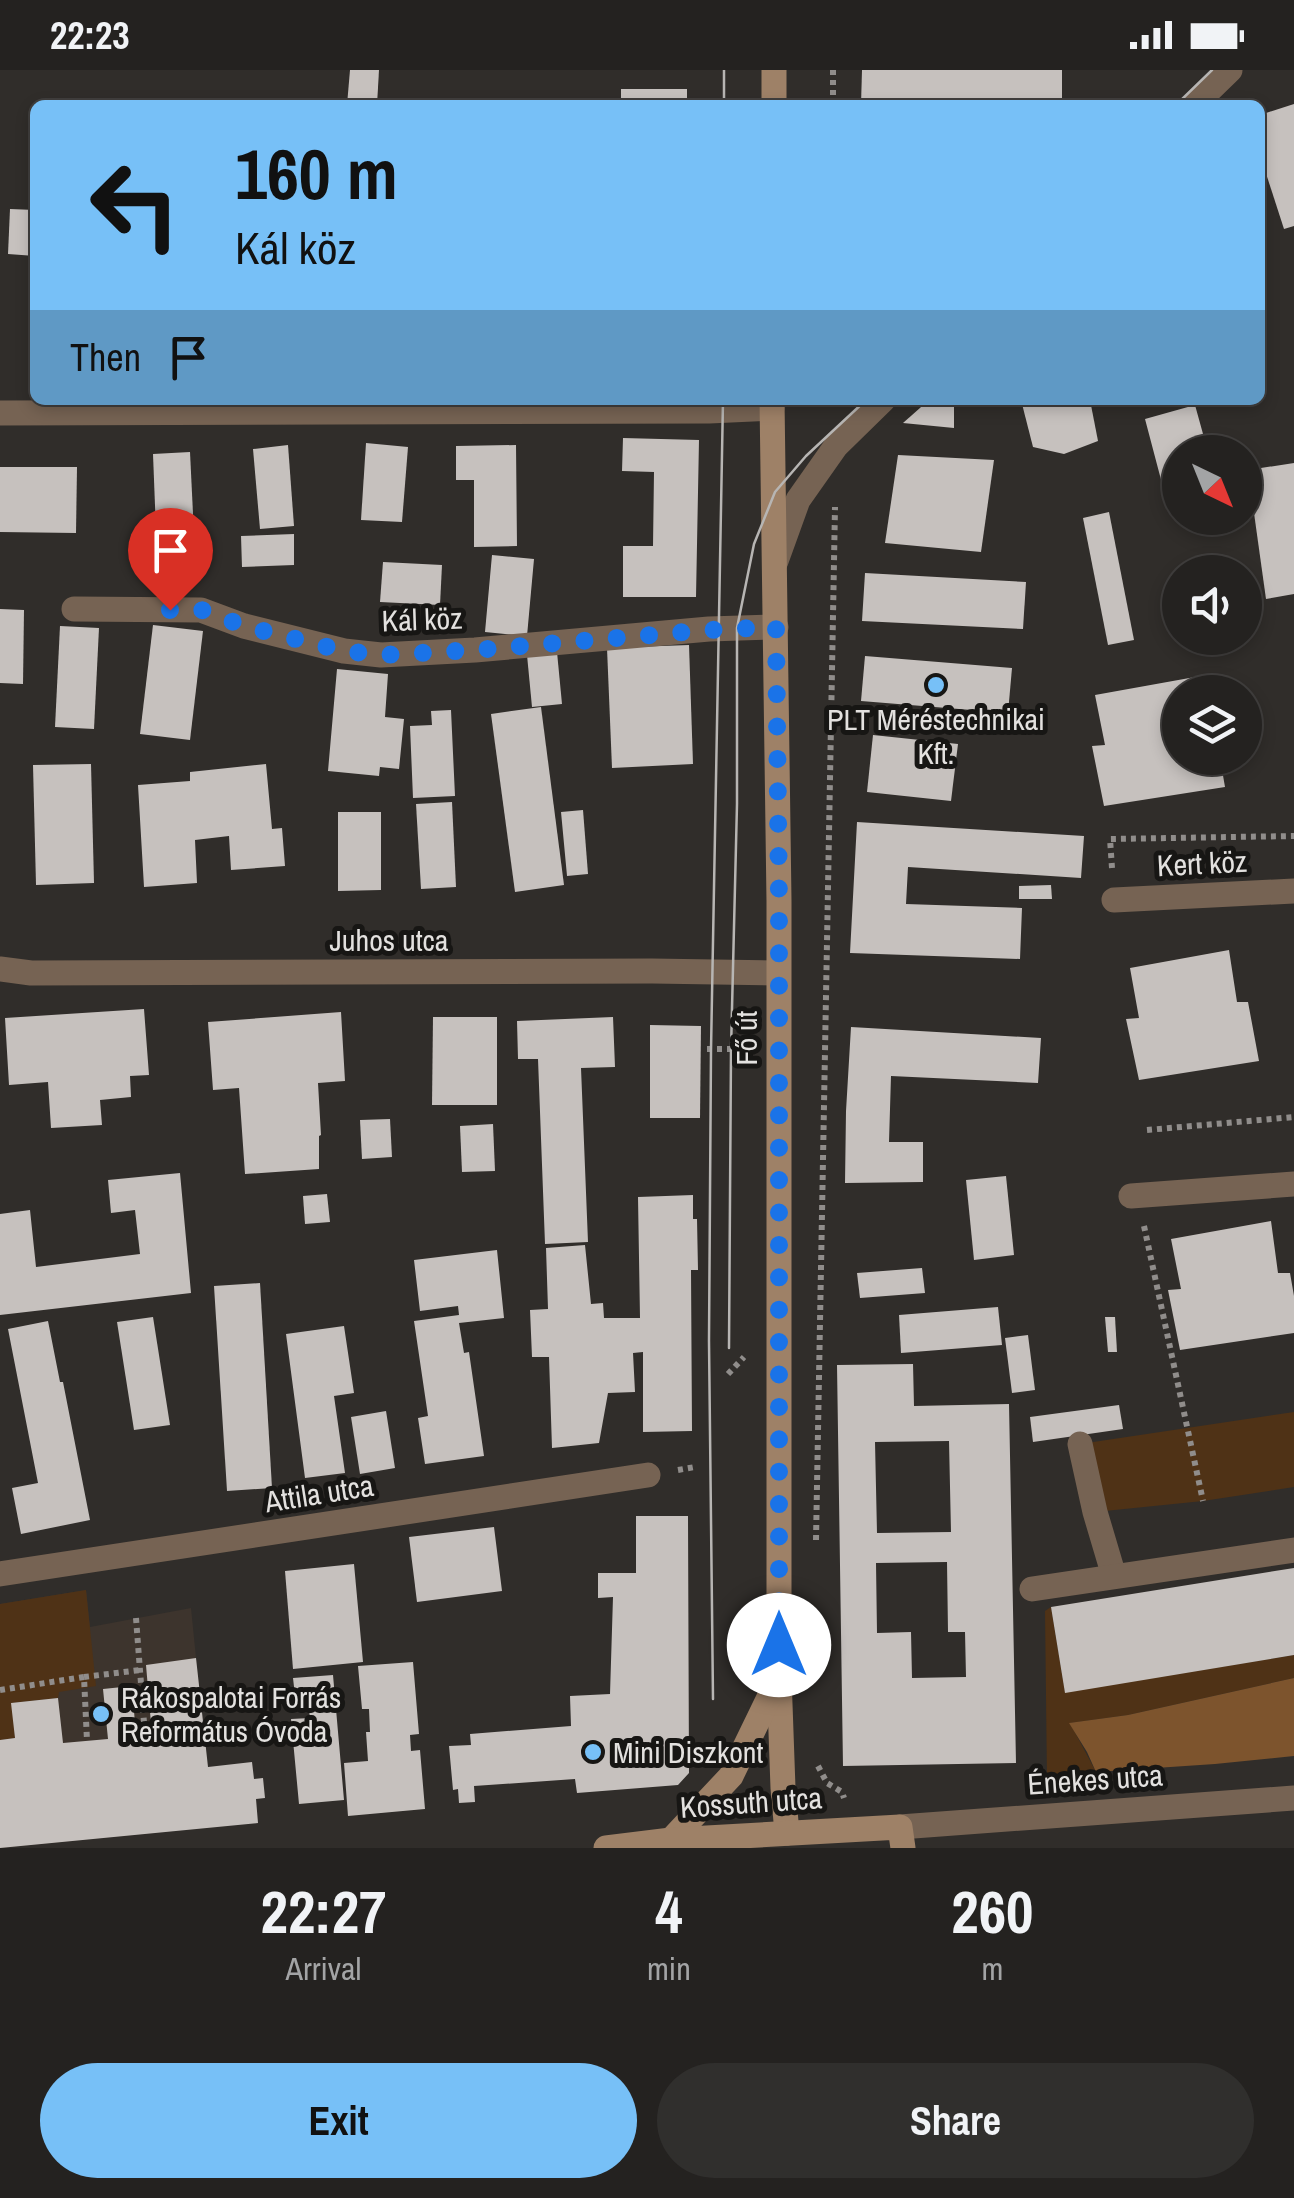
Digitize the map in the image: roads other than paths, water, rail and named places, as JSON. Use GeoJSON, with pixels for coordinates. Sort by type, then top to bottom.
{"type":"FeatureCollection","features":[{"type":"Feature","properties":{"kind":"street"},"geometry":{"type":"LineString","coordinates":[[774,70],[774,100]]}},
{"type":"Feature","properties":{"kind":"street"},"geometry":{"type":"LineString","coordinates":[[1199,100],[1230,70]]}},
{"type":"Feature","properties":{"kind":"street"},"geometry":{"type":"LineString","coordinates":[[0,414],[710,410],[762,405]]}},
{"type":"Feature","properties":{"kind":"street","name":"Fő út"},"geometry":{"type":"LineString","coordinates":[[772,405],[779,1676],[786,1833]]}},
{"type":"Feature","properties":{"kind":"street"},"geometry":{"type":"LineString","coordinates":[[773,570],[798,500],[836,446],[878,405]]}},
{"type":"Feature","properties":{"kind":"street","name":"Kál köz"},"geometry":{"type":"LineString","coordinates":[[74,608],[202,610],[244,626],[344,651],[382,655],[776,627]]}},
{"type":"Feature","properties":{"kind":"street","name":"Kert köz"},"geometry":{"type":"LineString","coordinates":[[1114,900],[1294,891]]}},
{"type":"Feature","properties":{"kind":"street","name":"Juhos utca"},"geometry":{"type":"LineString","coordinates":[[0,969],[31,973],[778,973]]}},
{"type":"Feature","properties":{"kind":"street"},"geometry":{"type":"LineString","coordinates":[[1134,1196],[1294,1184]]}},
{"type":"Feature","properties":{"kind":"street"},"geometry":{"type":"LineString","coordinates":[[1080,1444],[1114,1576]]}},
{"type":"Feature","properties":{"kind":"street","name":"Attila utca"},"geometry":{"type":"LineString","coordinates":[[0,1574],[648,1475]]}},
{"type":"Feature","properties":{"kind":"street"},"geometry":{"type":"LineString","coordinates":[[1032,1589],[1294,1550]]}},
{"type":"Feature","properties":{"kind":"street","name":"Fő út"},"geometry":{"type":"LineString","coordinates":[[671,1840],[731,1776],[779,1676]]}},
{"type":"Feature","properties":{"kind":"street","name":"Énekes utca"},"geometry":{"type":"LineString","coordinates":[[902,1837],[1294,1798]]}},
{"type":"Feature","properties":{"kind":"street","name":"Kossuth utca"},"geometry":{"type":"LineString","coordinates":[[606,1848],[786,1833],[902,1837]]}},
{"type":"Feature","properties":{"kind":"tram line"},"geometry":{"type":"LineString","coordinates":[[724,70],[724,100]]}},
{"type":"Feature","properties":{"kind":"tram line"},"geometry":{"type":"LineString","coordinates":[[1181,100],[1212,70]]}},
{"type":"Feature","properties":{"kind":"tram line"},"geometry":{"type":"LineString","coordinates":[[713,1699],[711,1050],[723,405]]}},
{"type":"Feature","properties":{"kind":"tram line"},"geometry":{"type":"LineString","coordinates":[[729,1348],[737,628],[754,544],[775,492],[806,456],[861,405]]}},
{"type":"Feature","properties":{"kind":"place","name":"PLT Méréstechnikai Kft."},"geometry":{"type":"Point","coordinates":[936,685]}},
{"type":"Feature","properties":{"kind":"place","name":"Rákospalotai Forrás Református Óvoda"},"geometry":{"type":"Point","coordinates":[101,1714]}},
{"type":"Feature","properties":{"kind":"place","name":"Mini Diszkont"},"geometry":{"type":"Point","coordinates":[593,1752]}}]}
